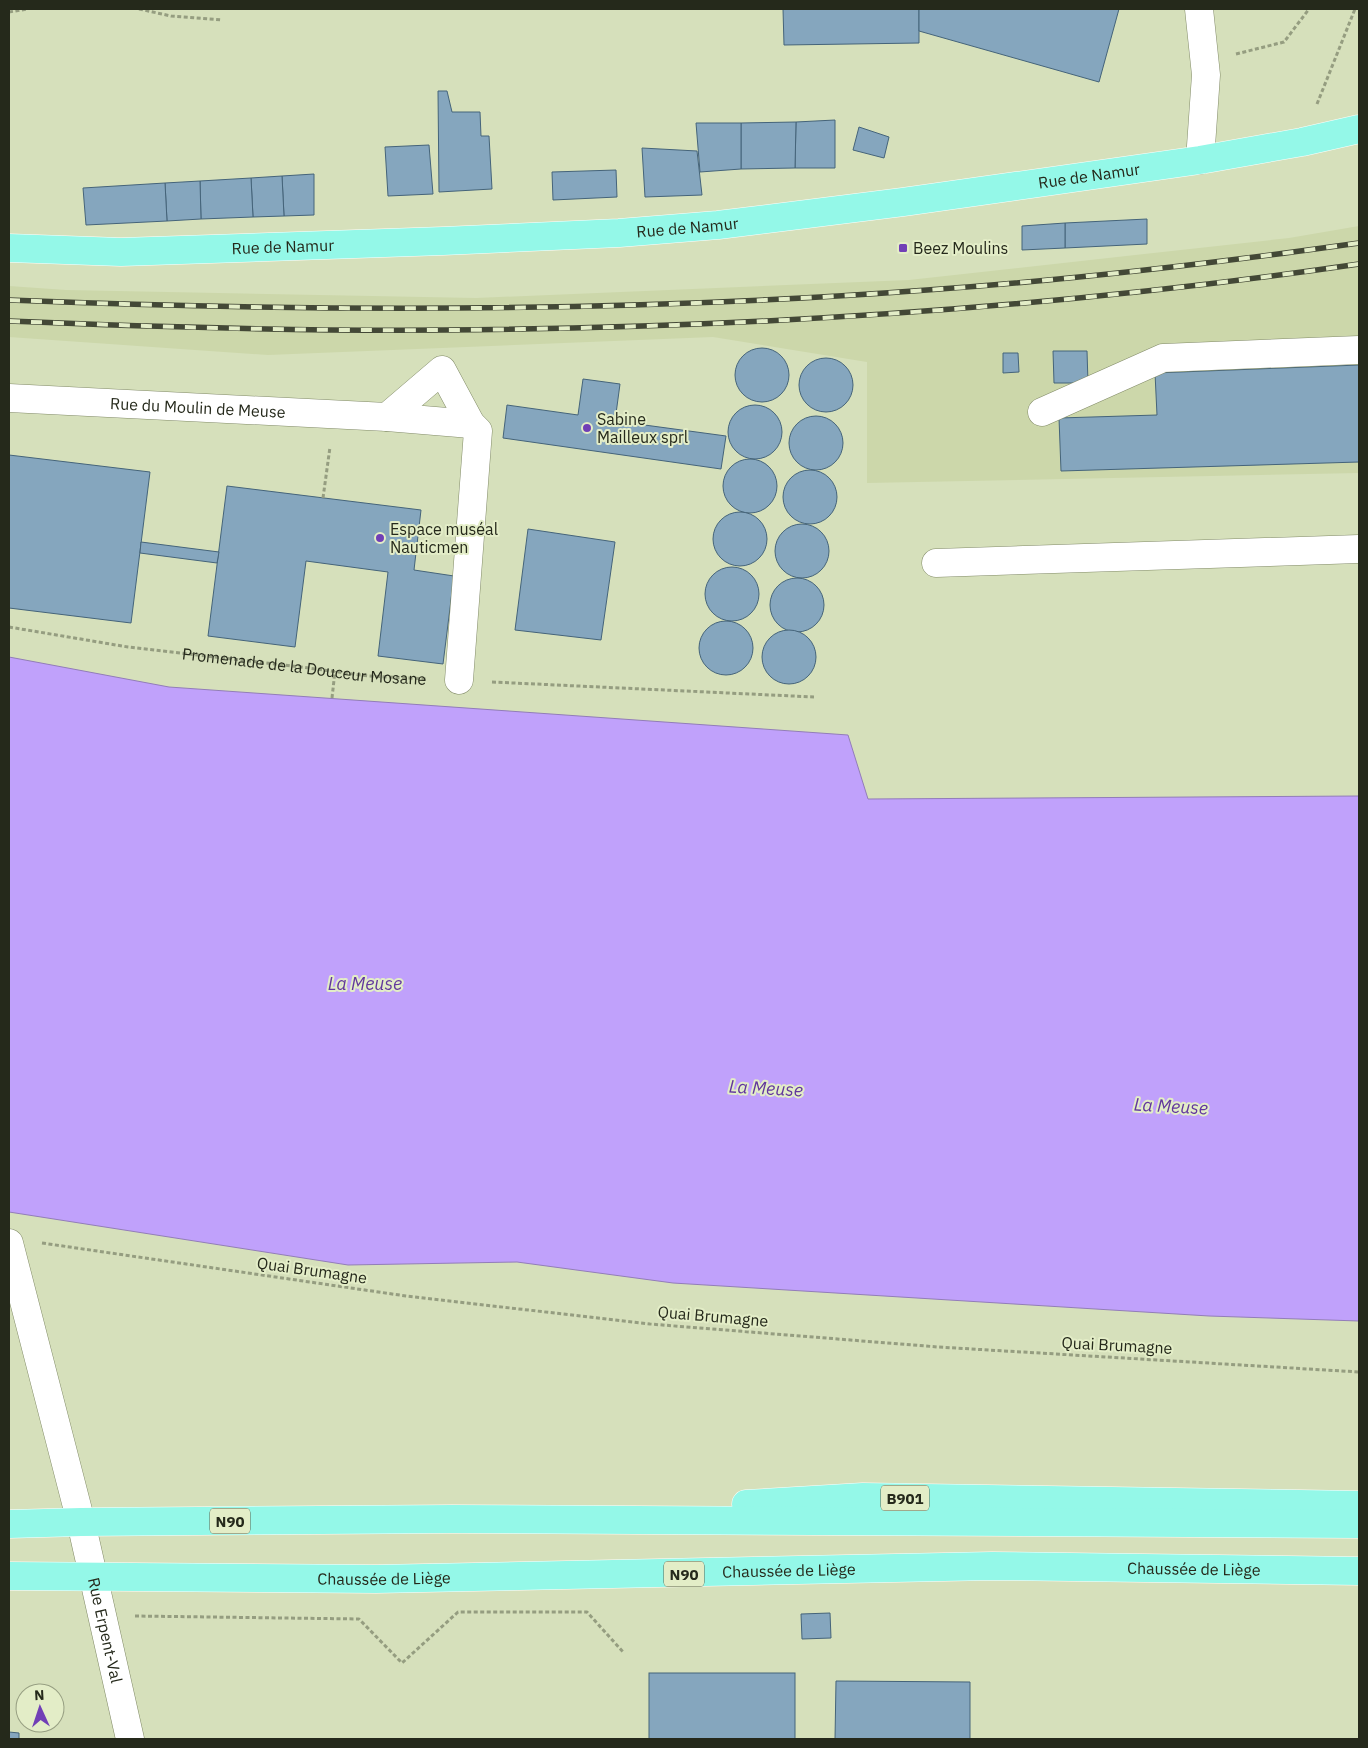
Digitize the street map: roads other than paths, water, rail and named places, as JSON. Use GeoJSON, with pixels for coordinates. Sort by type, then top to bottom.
{"type":"FeatureCollection","features":[{"type":"Feature","properties":{"kind":"main road","name":"Rue de Namur"},"geometry":{"type":"LineString","coordinates":[[9,248],[121,252],[423,242],[619,233],[718,225],[903,202],[1200,160],[1302,142],[1359,129]]}},
{"type":"Feature","properties":{"kind":"main road","name":"B901"},"geometry":{"type":"LineString","coordinates":[[452,1520],[864,1497],[1359,1505]]}},
{"type":"Feature","properties":{"kind":"main road","name":"N90"},"geometry":{"type":"LineString","coordinates":[[9,1524],[452,1520],[1359,1524]]}},
{"type":"Feature","properties":{"kind":"main road","name":"Chaussée de Liège"},"geometry":{"type":"LineString","coordinates":[[9,1576],[376,1579],[992,1566],[1359,1571]]}},
{"type":"Feature","properties":{"kind":"street"},"geometry":{"type":"LineString","coordinates":[[1199,9],[1206,62],[1200,160]]}},
{"type":"Feature","properties":{"kind":"street"},"geometry":{"type":"LineString","coordinates":[[1042,412],[1163,358],[1359,350]]}},
{"type":"Feature","properties":{"kind":"street"},"geometry":{"type":"LineString","coordinates":[[387,417],[442,370],[471,424],[478,431],[459,680]]}},
{"type":"Feature","properties":{"kind":"street","name":"Rue du Moulin de Meuse"},"geometry":{"type":"LineString","coordinates":[[9,398],[387,417],[471,424]]}},
{"type":"Feature","properties":{"kind":"street"},"geometry":{"type":"LineString","coordinates":[[936,563],[1359,549]]}},
{"type":"Feature","properties":{"kind":"street","name":"Rue Erpent-Val"},"geometry":{"type":"LineString","coordinates":[[9,1243],[81,1522],[130,1739]]}},
{"type":"Feature","properties":{"kind":"water","name":"La Meuse"},"geometry":{"type":"Polygon","coordinates":[[[9,657],[169,687],[848,735],[868,799],[1359,796],[1359,1321],[1209,1316],[673,1283],[517,1262],[348,1265],[9,1212],[9,657]]]}},
{"type":"Feature","properties":{"kind":"railway"},"geometry":{"type":"LineString","coordinates":[[9,300],[238,307],[353,308],[468,308],[697,303],[812,298],[1035,281],[1197,264],[1359,243]]}},
{"type":"Feature","properties":{"kind":"railway"},"geometry":{"type":"LineString","coordinates":[[9,321],[335,330],[444,330],[673,325],[903,313],[1017,304],[1131,293],[1359,264]]}},
{"type":"Feature","properties":{"kind":"place","name":"Beez Moulins"},"geometry":{"type":"Point","coordinates":[903,248]}},
{"type":"Feature","properties":{"kind":"place","name":"Sabine Mailleux sprl"},"geometry":{"type":"Point","coordinates":[587,428]}},
{"type":"Feature","properties":{"kind":"place","name":"Espace muséal Nauticmen"},"geometry":{"type":"Point","coordinates":[380,538]}}]}
